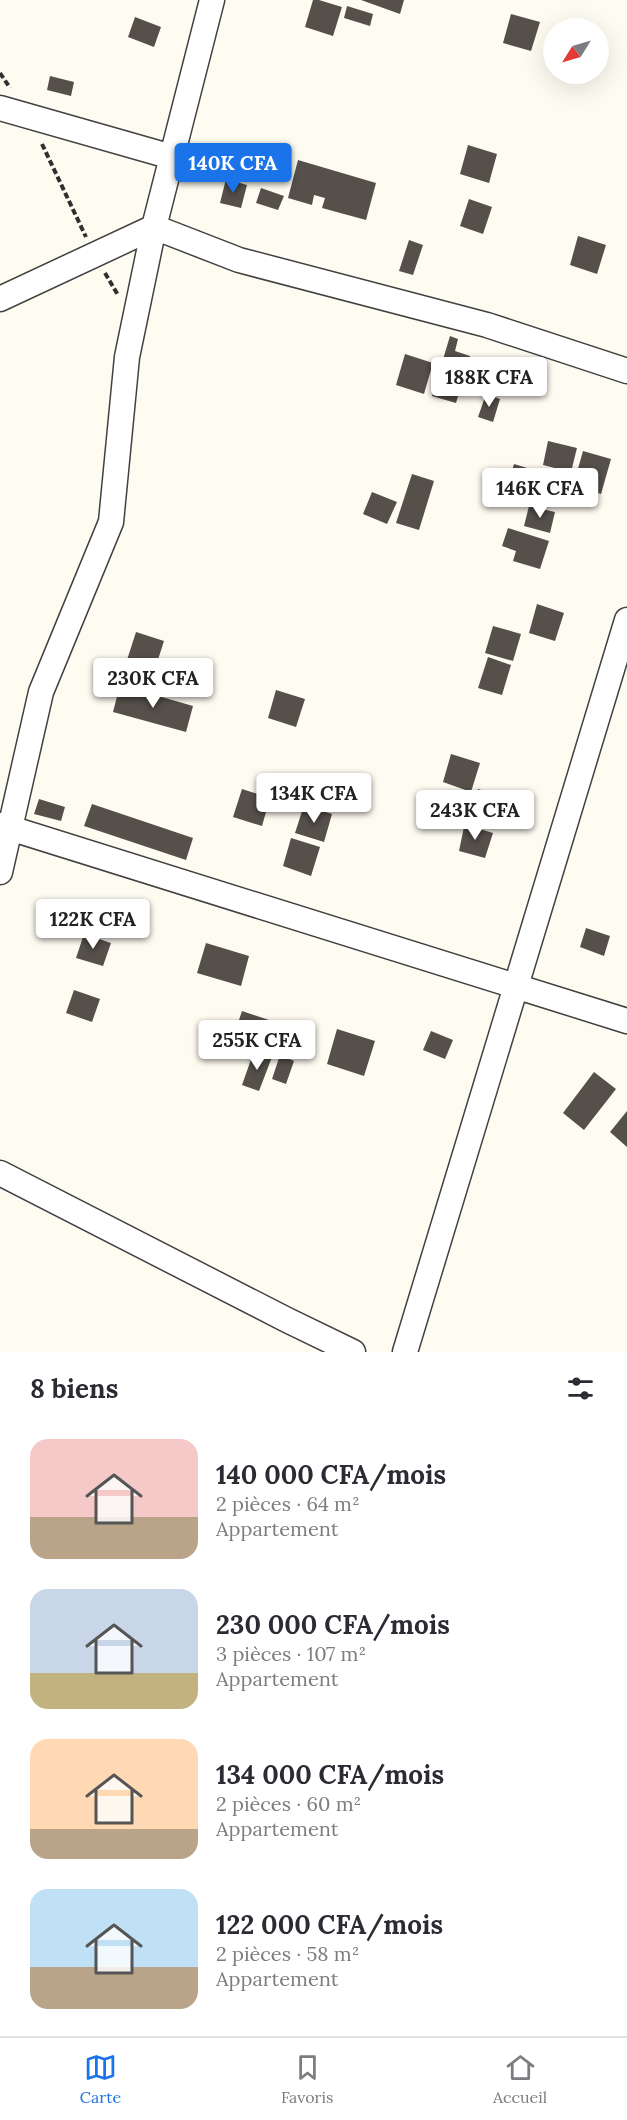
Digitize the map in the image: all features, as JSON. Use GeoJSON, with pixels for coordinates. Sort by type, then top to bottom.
{"type":"FeatureCollection","features":[{"type":"Feature","properties":{"kind":"street"},"geometry":{"type":"LineString","coordinates":[[0,872],[5,826],[41,692],[111,522],[127,357],[154,227],[212,0]]}},
{"type":"Feature","properties":{"kind":"street"},"geometry":{"type":"LineString","coordinates":[[0,108],[172,157]]}},
{"type":"Feature","properties":{"kind":"street"},"geometry":{"type":"LineString","coordinates":[[0,299],[154,227],[238,260],[487,326],[627,371]]}},
{"type":"Feature","properties":{"kind":"street"},"geometry":{"type":"LineString","coordinates":[[405,1352],[627,620]]}},
{"type":"Feature","properties":{"kind":"street"},"geometry":{"type":"LineString","coordinates":[[5,826],[627,1022]]}},
{"type":"Feature","properties":{"kind":"street"},"geometry":{"type":"LineString","coordinates":[[0,1173],[353,1352]]}},
{"type":"Feature","properties":{"kind":"path"},"geometry":{"type":"LineString","coordinates":[[0,73],[29,116],[94,255],[135,323]]}},
{"type":"Feature","properties":{"kind":"building"},"geometry":{"type":"Polygon","coordinates":[[[313,0],[342,7],[333,36],[305,27],[313,0]]]}},
{"type":"Feature","properties":{"kind":"building"},"geometry":{"type":"Polygon","coordinates":[[[361,0],[404,0],[400,14],[361,0]]]}},
{"type":"Feature","properties":{"kind":"building"},"geometry":{"type":"Polygon","coordinates":[[[347,6],[373,14],[370,26],[344,18],[347,6]]]}},
{"type":"Feature","properties":{"kind":"building"},"geometry":{"type":"Polygon","coordinates":[[[511,14],[540,22],[531,51],[503,43],[511,14]]]}},
{"type":"Feature","properties":{"kind":"building"},"geometry":{"type":"Polygon","coordinates":[[[135,17],[161,27],[154,47],[128,37],[135,17]]]}},
{"type":"Feature","properties":{"kind":"building"},"geometry":{"type":"Polygon","coordinates":[[[50,76],[74,82],[71,96],[47,90],[50,76]]]}},
{"type":"Feature","properties":{"kind":"building"},"geometry":{"type":"Polygon","coordinates":[[[468,145],[497,154],[489,183],[460,174],[468,145]]]}},
{"type":"Feature","properties":{"kind":"building"},"geometry":{"type":"Polygon","coordinates":[[[298,160],[376,183],[366,220],[322,208],[325,198],[314,195],[312,205],[288,198],[298,160]]]}},
{"type":"Feature","properties":{"kind":"building"},"geometry":{"type":"Polygon","coordinates":[[[226,179],[247,185],[241,208],[220,203],[226,179]]]}},
{"type":"Feature","properties":{"kind":"building"},"geometry":{"type":"Polygon","coordinates":[[[261,188],[284,196],[278,210],[256,203],[261,188]]]}},
{"type":"Feature","properties":{"kind":"building"},"geometry":{"type":"Polygon","coordinates":[[[469,199],[492,207],[483,234],[460,226],[469,199]]]}},
{"type":"Feature","properties":{"kind":"building"},"geometry":{"type":"Polygon","coordinates":[[[578,236],[606,245],[597,274],[570,265],[578,236]]]}},
{"type":"Feature","properties":{"kind":"building"},"geometry":{"type":"Polygon","coordinates":[[[409,240],[423,245],[413,275],[399,271],[409,240]]]}},
{"type":"Feature","properties":{"kind":"building"},"geometry":{"type":"Polygon","coordinates":[[[450,336],[458,339],[455,351],[470,356],[456,403],[432,396],[450,336]]]}},
{"type":"Feature","properties":{"kind":"building"},"geometry":{"type":"Polygon","coordinates":[[[405,354],[433,363],[424,394],[396,385],[405,354]]]}},
{"type":"Feature","properties":{"kind":"building"},"geometry":{"type":"Polygon","coordinates":[[[486,394],[500,399],[493,422],[478,417],[486,394]]]}},
{"type":"Feature","properties":{"kind":"building"},"geometry":{"type":"Polygon","coordinates":[[[548,441],[577,448],[571,472],[543,465],[548,441]]]}},
{"type":"Feature","properties":{"kind":"building"},"geometry":{"type":"Polygon","coordinates":[[[583,451],[611,459],[601,494],[573,486],[583,451]]]}},
{"type":"Feature","properties":{"kind":"building"},"geometry":{"type":"Polygon","coordinates":[[[514,464],[544,473],[536,499],[506,490],[514,464]]]}},
{"type":"Feature","properties":{"kind":"building"},"geometry":{"type":"Polygon","coordinates":[[[412,474],[434,481],[419,530],[396,523],[412,474]]]}},
{"type":"Feature","properties":{"kind":"building"},"geometry":{"type":"Polygon","coordinates":[[[372,492],[397,502],[387,524],[363,514],[372,492]]]}},
{"type":"Feature","properties":{"kind":"building"},"geometry":{"type":"Polygon","coordinates":[[[529,506],[555,512],[550,533],[524,526],[529,506]]]}},
{"type":"Feature","properties":{"kind":"building"},"geometry":{"type":"Polygon","coordinates":[[[508,528],[549,541],[540,569],[513,561],[516,551],[502,546],[508,528]]]}},
{"type":"Feature","properties":{"kind":"building"},"geometry":{"type":"Polygon","coordinates":[[[537,604],[564,613],[555,641],[529,633],[537,604]]]}},
{"type":"Feature","properties":{"kind":"building"},"geometry":{"type":"Polygon","coordinates":[[[493,626],[521,634],[513,661],[485,653],[493,626]]]}},
{"type":"Feature","properties":{"kind":"building"},"geometry":{"type":"Polygon","coordinates":[[[136,632],[164,641],[155,669],[127,660],[136,632]]]}},
{"type":"Feature","properties":{"kind":"building"},"geometry":{"type":"Polygon","coordinates":[[[488,657],[511,665],[502,695],[478,688],[488,657]]]}},
{"type":"Feature","properties":{"kind":"building"},"geometry":{"type":"Polygon","coordinates":[[[120,685],[193,706],[186,732],[113,712],[120,685]]]}},
{"type":"Feature","properties":{"kind":"building"},"geometry":{"type":"Polygon","coordinates":[[[276,690],[305,699],[296,727],[268,718],[276,690]]]}},
{"type":"Feature","properties":{"kind":"building"},"geometry":{"type":"Polygon","coordinates":[[[451,754],[480,763],[471,792],[443,782],[451,754]]]}},
{"type":"Feature","properties":{"kind":"building"},"geometry":{"type":"Polygon","coordinates":[[[312,773],[340,782],[332,810],[303,802],[312,773]]]}},
{"type":"Feature","properties":{"kind":"building"},"geometry":{"type":"Polygon","coordinates":[[[242,789],[270,798],[262,826],[233,817],[242,789]]]}},
{"type":"Feature","properties":{"kind":"building"},"geometry":{"type":"Polygon","coordinates":[[[478,789],[500,796],[493,820],[471,813],[478,789]]]}},
{"type":"Feature","properties":{"kind":"building"},"geometry":{"type":"Polygon","coordinates":[[[39,799],[65,807],[61,821],[34,814],[39,799]]]}},
{"type":"Feature","properties":{"kind":"building"},"geometry":{"type":"Polygon","coordinates":[[[92,804],[193,838],[186,860],[84,826],[92,804]]]}},
{"type":"Feature","properties":{"kind":"building"},"geometry":{"type":"Polygon","coordinates":[[[304,805],[332,814],[324,842],[295,833],[304,805]]]}},
{"type":"Feature","properties":{"kind":"building"},"geometry":{"type":"Polygon","coordinates":[[[466,825],[493,833],[485,858],[459,851],[466,825]]]}},
{"type":"Feature","properties":{"kind":"building"},"geometry":{"type":"Polygon","coordinates":[[[291,838],[320,847],[311,876],[283,866],[291,838]]]}},
{"type":"Feature","properties":{"kind":"building"},"geometry":{"type":"Polygon","coordinates":[[[91,904],[118,913],[110,937],[83,928],[91,904]]]}},
{"type":"Feature","properties":{"kind":"building"},"geometry":{"type":"Polygon","coordinates":[[[586,928],[610,936],[604,956],[580,947],[586,928]]]}},
{"type":"Feature","properties":{"kind":"building"},"geometry":{"type":"Polygon","coordinates":[[[84,934],[111,943],[103,966],[76,958],[84,934]]]}},
{"type":"Feature","properties":{"kind":"building"},"geometry":{"type":"Polygon","coordinates":[[[206,943],[249,956],[241,986],[197,973],[206,943]]]}},
{"type":"Feature","properties":{"kind":"building"},"geometry":{"type":"Polygon","coordinates":[[[74,990],[100,999],[92,1022],[66,1013],[74,990]]]}},
{"type":"Feature","properties":{"kind":"building"},"geometry":{"type":"Polygon","coordinates":[[[242,1011],[269,1020],[261,1044],[234,1035],[242,1011]]]}},
{"type":"Feature","properties":{"kind":"building"},"geometry":{"type":"Polygon","coordinates":[[[337,1029],[375,1041],[364,1076],[327,1064],[337,1029]]]}},
{"type":"Feature","properties":{"kind":"building"},"geometry":{"type":"Polygon","coordinates":[[[431,1031],[453,1040],[445,1059],[423,1050],[431,1031]]]}},
{"type":"Feature","properties":{"kind":"building"},"geometry":{"type":"Polygon","coordinates":[[[254,1051],[272,1057],[259,1091],[242,1085],[254,1051]]]}},
{"type":"Feature","properties":{"kind":"building"},"geometry":{"type":"Polygon","coordinates":[[[280,1055],[294,1061],[286,1084],[272,1079],[280,1055]]]}},
{"type":"Feature","properties":{"kind":"building"},"geometry":{"type":"Polygon","coordinates":[[[594,1072],[616,1089],[584,1130],[563,1113],[594,1072]]]}},
{"type":"Feature","properties":{"kind":"building"},"geometry":{"type":"Polygon","coordinates":[[[627,1111],[627,1147],[610,1132],[627,1111]]]}}]}
